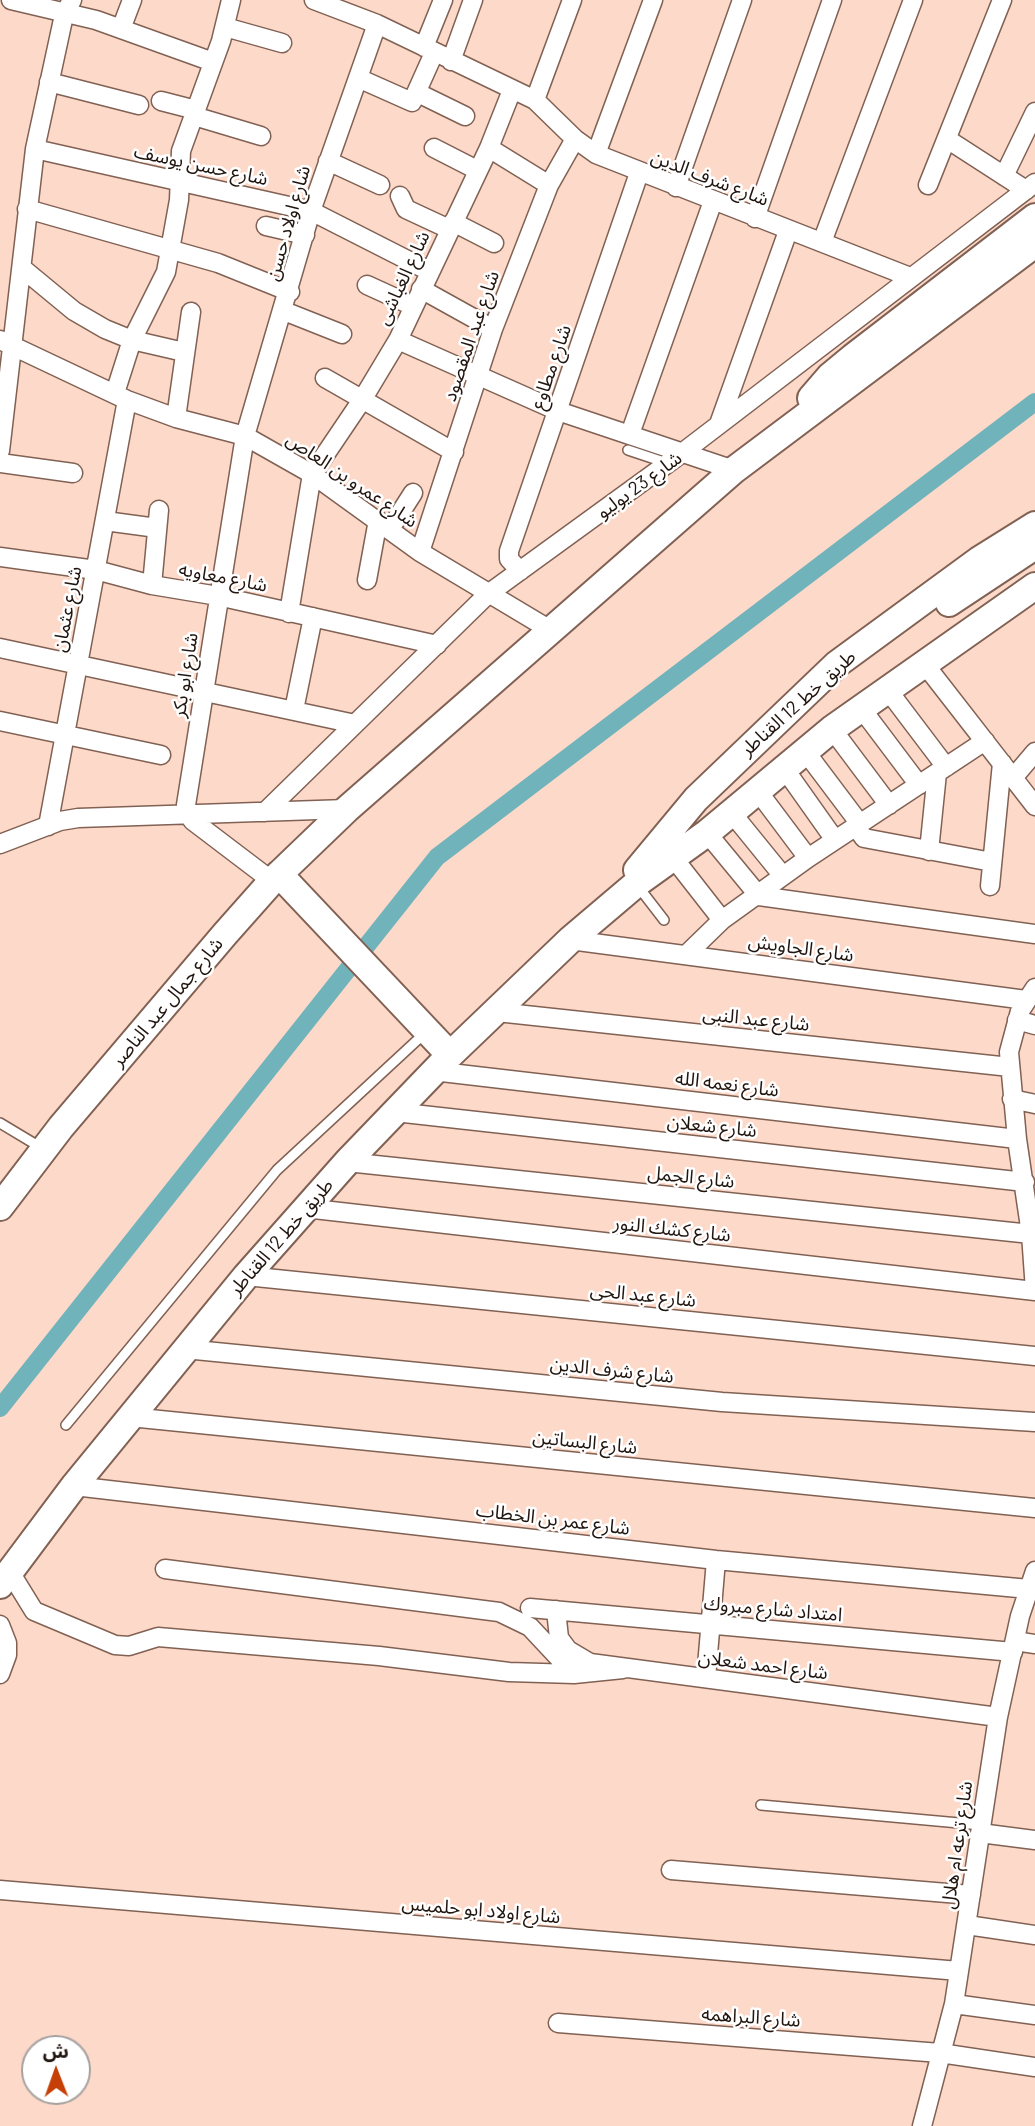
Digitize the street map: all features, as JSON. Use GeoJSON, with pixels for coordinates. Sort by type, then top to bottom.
{"type":"FeatureCollection","features":[{"type":"Feature","properties":{"kind":"main road"},"geometry":{"type":"LineString","coordinates":[[800,422],[816,389],[894,325],[1035,217]]}},
{"type":"Feature","properties":{"kind":"main road"},"geometry":{"type":"LineString","coordinates":[[347,809],[734,470],[1035,244]]}},
{"type":"Feature","properties":{"kind":"main road","name":"طريق خط 12 القناطر"},"geometry":{"type":"LineString","coordinates":[[594,918],[636,884],[659,860],[696,799],[837,664],[979,561],[1035,525]]}},
{"type":"Feature","properties":{"kind":"main road"},"geometry":{"type":"LineString","coordinates":[[900,657],[1035,546]]}},
{"type":"Feature","properties":{"kind":"main road"},"geometry":{"type":"LineString","coordinates":[[659,860],[796,718],[900,657],[1035,569]]}},
{"type":"Feature","properties":{"kind":"main road","name":"طريق خط 12 القناطر"},"geometry":{"type":"LineString","coordinates":[[5,1578],[74,1486],[246,1276],[347,1162],[442,1063],[570,940],[659,860],[707,833],[832,729],[887,689],[900,657],[1035,586]]}},
{"type":"Feature","properties":{"kind":"main road","name":"شارع جمال عبد الناصر"},"geometry":{"type":"LineString","coordinates":[[0,1207],[44,1149],[275,877],[347,809]]}},
{"type":"Feature","properties":{"kind":"main road"},"geometry":{"type":"LineString","coordinates":[[275,877],[306,904],[428,1030],[442,1063]]}},
{"type":"Feature","properties":{"kind":"street"},"geometry":{"type":"LineString","coordinates":[[11,0],[68,7],[96,20],[214,62]]}},
{"type":"Feature","properties":{"kind":"street"},"geometry":{"type":"LineString","coordinates":[[121,29],[132,0]]}},
{"type":"Feature","properties":{"kind":"street","name":"شارع عثمان"},"geometry":{"type":"LineString","coordinates":[[47,826],[105,521],[121,396],[132,340],[166,272],[172,249],[181,152],[214,62],[231,0]]}},
{"type":"Feature","properties":{"kind":"street","name":"شارع شرف الدين"},"geometry":{"type":"LineString","coordinates":[[314,0],[377,24],[535,100],[575,139],[596,154],[910,277]]}},
{"type":"Feature","properties":{"kind":"street"},"geometry":{"type":"LineString","coordinates":[[358,78],[410,102],[418,93],[443,0]]}},
{"type":"Feature","properties":{"kind":"street"},"geometry":{"type":"LineString","coordinates":[[452,61],[473,0]]}},
{"type":"Feature","properties":{"kind":"street"},"geometry":{"type":"LineString","coordinates":[[535,100],[572,0]]}},
{"type":"Feature","properties":{"kind":"street"},"geometry":{"type":"LineString","coordinates":[[596,154],[653,0]]}},
{"type":"Feature","properties":{"kind":"street"},"geometry":{"type":"LineString","coordinates":[[676,187],[742,0]]}},
{"type":"Feature","properties":{"kind":"street"},"geometry":{"type":"LineString","coordinates":[[755,218],[832,0]]}},
{"type":"Feature","properties":{"kind":"street"},"geometry":{"type":"LineString","coordinates":[[822,242],[913,0]]}},
{"type":"Feature","properties":{"kind":"street"},"geometry":{"type":"LineString","coordinates":[[928,185],[1002,0]]}},
{"type":"Feature","properties":{"kind":"street"},"geometry":{"type":"LineString","coordinates":[[0,451],[7,343],[22,268],[35,149],[68,7]]}},
{"type":"Feature","properties":{"kind":"street","name":"شارع اولاد حسن"},"geometry":{"type":"LineString","coordinates":[[245,436],[290,292],[311,211],[377,24]]}},
{"type":"Feature","properties":{"kind":"street"},"geometry":{"type":"LineString","coordinates":[[225,27],[282,43]]}},
{"type":"Feature","properties":{"kind":"street"},"geometry":{"type":"LineString","coordinates":[[49,82],[139,105]]}},
{"type":"Feature","properties":{"kind":"street","name":"شارع الغباشى"},"geometry":{"type":"LineString","coordinates":[[312,474],[362,400],[398,340],[489,148],[512,90]]}},
{"type":"Feature","properties":{"kind":"street"},"geometry":{"type":"LineString","coordinates":[[418,93],[465,116]]}},
{"type":"Feature","properties":{"kind":"street"},"geometry":{"type":"LineString","coordinates":[[161,101],[261,136]]}},
{"type":"Feature","properties":{"kind":"street"},"geometry":{"type":"LineString","coordinates":[[1004,176],[1035,112]]}},
{"type":"Feature","properties":{"kind":"street","name":"شارع عبد المقصود"},"geometry":{"type":"LineString","coordinates":[[420,552],[493,330],[548,185],[575,139]]}},
{"type":"Feature","properties":{"kind":"street"},"geometry":{"type":"LineString","coordinates":[[947,139],[1004,176],[1030,186]]}},
{"type":"Feature","properties":{"kind":"street"},"geometry":{"type":"LineString","coordinates":[[434,148],[477,170]]}},
{"type":"Feature","properties":{"kind":"street"},"geometry":{"type":"LineString","coordinates":[[489,148],[548,185]]}},
{"type":"Feature","properties":{"kind":"street","name":"شارع حسن يوسف"},"geometry":{"type":"LineString","coordinates":[[35,149],[311,211],[429,271]]}},
{"type":"Feature","properties":{"kind":"street"},"geometry":{"type":"LineString","coordinates":[[328,161],[380,185]]}},
{"type":"Feature","properties":{"kind":"street","name":"شارع مطاوع"},"geometry":{"type":"LineString","coordinates":[[520,572],[509,559],[509,551],[639,173]]}},
{"type":"Feature","properties":{"kind":"street","name":"شارع 23 يوليو"},"geometry":{"type":"LineString","coordinates":[[265,812],[488,594],[675,458],[1030,186]]}},
{"type":"Feature","properties":{"kind":"street"},"geometry":{"type":"LineString","coordinates":[[400,196],[406,209],[494,243]]}},
{"type":"Feature","properties":{"kind":"street"},"geometry":{"type":"LineString","coordinates":[[629,442],[713,201]]}},
{"type":"Feature","properties":{"kind":"street"},"geometry":{"type":"LineString","coordinates":[[27,209],[241,270],[290,292]]}},
{"type":"Feature","properties":{"kind":"street"},"geometry":{"type":"LineString","coordinates":[[266,226],[305,235]]}},
{"type":"Feature","properties":{"kind":"street"},"geometry":{"type":"LineString","coordinates":[[719,424],[788,230]]}},
{"type":"Feature","properties":{"kind":"street"},"geometry":{"type":"LineString","coordinates":[[22,268],[74,311],[132,340],[184,352]]}},
{"type":"Feature","properties":{"kind":"street"},"geometry":{"type":"LineString","coordinates":[[367,285],[413,306]]}},
{"type":"Feature","properties":{"kind":"street"},"geometry":{"type":"LineString","coordinates":[[421,289],[493,330]]}},
{"type":"Feature","properties":{"kind":"street"},"geometry":{"type":"LineString","coordinates":[[284,311],[341,334]]}},
{"type":"Feature","properties":{"kind":"street"},"geometry":{"type":"LineString","coordinates":[[176,418],[191,312]]}},
{"type":"Feature","properties":{"kind":"street"},"geometry":{"type":"LineString","coordinates":[[398,340],[629,442],[675,458],[734,470]]}},
{"type":"Feature","properties":{"kind":"street","name":"شارع عمرو بن العاص"},"geometry":{"type":"LineString","coordinates":[[7,343],[121,396],[176,418],[245,436],[312,474],[420,552],[552,631]]}},
{"type":"Feature","properties":{"kind":"street"},"geometry":{"type":"LineString","coordinates":[[325,379],[454,452]]}},
{"type":"Feature","properties":{"kind":"street","name":"شارع ابو بكر"},"geometry":{"type":"LineString","coordinates":[[187,813],[203,691],[245,436]]}},
{"type":"Feature","properties":{"kind":"street"},"geometry":{"type":"LineString","coordinates":[[0,463],[73,473]]}},
{"type":"Feature","properties":{"kind":"street"},"geometry":{"type":"LineString","coordinates":[[289,613],[312,474]]}},
{"type":"Feature","properties":{"kind":"street"},"geometry":{"type":"LineString","coordinates":[[367,580],[384,524],[413,493]]}},
{"type":"Feature","properties":{"kind":"street"},"geometry":{"type":"LineString","coordinates":[[105,521],[158,519],[152,585]]}},
{"type":"Feature","properties":{"kind":"street","name":"شارع معاويه"},"geometry":{"type":"LineString","coordinates":[[0,557],[96,570],[152,585],[218,596],[437,645]]}},
{"type":"Feature","properties":{"kind":"street"},"geometry":{"type":"LineString","coordinates":[[294,710],[313,617]]}},
{"type":"Feature","properties":{"kind":"street"},"geometry":{"type":"LineString","coordinates":[[0,648],[355,724]]}},
{"type":"Feature","properties":{"kind":"street"},"geometry":{"type":"LineString","coordinates":[[900,657],[985,741],[1032,800]]}},
{"type":"Feature","properties":{"kind":"street"},"geometry":{"type":"LineString","coordinates":[[887,689],[942,770],[929,851]]}},
{"type":"Feature","properties":{"kind":"street"},"geometry":{"type":"LineString","coordinates":[[861,708],[919,785]]}},
{"type":"Feature","properties":{"kind":"street"},"geometry":{"type":"LineString","coordinates":[[0,721],[162,755]]}},
{"type":"Feature","properties":{"kind":"street"},"geometry":{"type":"LineString","coordinates":[[832,729],[889,805]]}},
{"type":"Feature","properties":{"kind":"street"},"geometry":{"type":"LineString","coordinates":[[688,953],[722,920],[759,896],[808,858],[985,741]]}},
{"type":"Feature","properties":{"kind":"street"},"geometry":{"type":"LineString","coordinates":[[805,751],[858,825],[864,838],[992,862]]}},
{"type":"Feature","properties":{"kind":"street"},"geometry":{"type":"LineString","coordinates":[[990,886],[1007,770],[1035,752]]}},
{"type":"Feature","properties":{"kind":"street"},"geometry":{"type":"LineString","coordinates":[[784,768],[835,841]]}},
{"type":"Feature","properties":{"kind":"street"},"geometry":{"type":"LineString","coordinates":[[757,790],[808,858]]}},
{"type":"Feature","properties":{"kind":"street"},"geometry":{"type":"LineString","coordinates":[[0,844],[47,826],[78,818],[347,809]]}},
{"type":"Feature","properties":{"kind":"street"},"geometry":{"type":"LineString","coordinates":[[731,812],[783,876]]}},
{"type":"Feature","properties":{"kind":"street"},"geometry":{"type":"LineString","coordinates":[[187,813],[275,877]]}},
{"type":"Feature","properties":{"kind":"street"},"geometry":{"type":"LineString","coordinates":[[707,833],[759,896],[1035,934]]}},
{"type":"Feature","properties":{"kind":"street"},"geometry":{"type":"LineString","coordinates":[[659,860],[722,920]]}},
{"type":"Feature","properties":{"kind":"street","name":"شارع الجاويش"},"geometry":{"type":"LineString","coordinates":[[570,940],[1030,994]]}},
{"type":"Feature","properties":{"kind":"street"},"geometry":{"type":"LineString","coordinates":[[1030,994],[1010,1041],[1010,1068],[1017,1139],[1027,1178],[1035,1291]]}},
{"type":"Feature","properties":{"kind":"street","name":"شارع عبد النبى"},"geometry":{"type":"LineString","coordinates":[[497,1012],[1010,1068]]}},
{"type":"Feature","properties":{"kind":"street"},"geometry":{"type":"LineString","coordinates":[[1017,1020],[1035,1025]]}},
{"type":"Feature","properties":{"kind":"street","name":"شارع نعمه الله"},"geometry":{"type":"LineString","coordinates":[[442,1063],[1017,1139]]}},
{"type":"Feature","properties":{"kind":"street"},"geometry":{"type":"LineString","coordinates":[[1012,1099],[1035,1104]]}},
{"type":"Feature","properties":{"kind":"street","name":"شارع شعلان"},"geometry":{"type":"LineString","coordinates":[[394,1112],[1027,1178]]}},
{"type":"Feature","properties":{"kind":"street","name":"شارع الجمل"},"geometry":{"type":"LineString","coordinates":[[347,1162],[1033,1246]]}},
{"type":"Feature","properties":{"kind":"street","name":"شارع كشك النور"},"geometry":{"type":"LineString","coordinates":[[305,1208],[1035,1291]]}},
{"type":"Feature","properties":{"kind":"street","name":"شارع عبد الحى"},"geometry":{"type":"LineString","coordinates":[[246,1276],[1035,1356]]}},
{"type":"Feature","properties":{"kind":"street","name":"شارع شرف الدين"},"geometry":{"type":"LineString","coordinates":[[185,1349],[722,1402],[1035,1422]]}},
{"type":"Feature","properties":{"kind":"street","name":"شارع البساتين"},"geometry":{"type":"LineString","coordinates":[[130,1418],[1035,1507]]}},
{"type":"Feature","properties":{"kind":"street","name":"شارع عمر بن الخطاب"},"geometry":{"type":"LineString","coordinates":[[74,1486],[716,1560],[1029,1589]]}},
{"type":"Feature","properties":{"kind":"street"},"geometry":{"type":"LineString","coordinates":[[706,1678],[716,1560]]}},
{"type":"Feature","properties":{"kind":"street"},"geometry":{"type":"LineString","coordinates":[[165,1569],[499,1612],[530,1627],[574,1674]]}},
{"type":"Feature","properties":{"kind":"street","name":"شارع ترعه ام هلال"},"geometry":{"type":"LineString","coordinates":[[922,2126],[954,2004],[998,1717],[1035,1571]]}},
{"type":"Feature","properties":{"kind":"street"},"geometry":{"type":"LineString","coordinates":[[5,1578],[34,1611],[115,1645],[130,1646],[159,1637],[379,1656],[457,1667],[574,1674],[623,1669]]}},
{"type":"Feature","properties":{"kind":"street","name":"امتداد شارع مبروك"},"geometry":{"type":"LineString","coordinates":[[530,1608],[711,1625],[1014,1647],[1035,1644]]}},
{"type":"Feature","properties":{"kind":"street","name":"شارع احمد شعلان"},"geometry":{"type":"LineString","coordinates":[[556,1610],[559,1637],[568,1650],[590,1663],[998,1717]]}},
{"type":"Feature","properties":{"kind":"street"},"geometry":{"type":"LineString","coordinates":[[0,1625],[7,1643],[7,1655],[0,1674]]}},
{"type":"Feature","properties":{"kind":"street"},"geometry":{"type":"LineString","coordinates":[[981,1829],[1035,1840]]}},
{"type":"Feature","properties":{"kind":"street"},"geometry":{"type":"LineString","coordinates":[[671,1870],[971,1895]]}},
{"type":"Feature","properties":{"kind":"street","name":"شارع اولاد ابو حلميس"},"geometry":{"type":"LineString","coordinates":[[0,1890],[959,1971]]}},
{"type":"Feature","properties":{"kind":"street"},"geometry":{"type":"LineString","coordinates":[[967,1925],[1035,1935]]}},
{"type":"Feature","properties":{"kind":"street"},"geometry":{"type":"LineString","coordinates":[[954,2004],[1035,2015]]}},
{"type":"Feature","properties":{"kind":"street","name":"شارع البراهمه"},"geometry":{"type":"LineString","coordinates":[[558,2024],[940,2053],[1035,2067]]}},
{"type":"Feature","properties":{"kind":"street"},"geometry":{"type":"LineString","coordinates":[[922,2126],[928,2126]]}},
{"type":"Feature","properties":{"kind":"lane"},"geometry":{"type":"LineString","coordinates":[[636,884],[664,920]]}},
{"type":"Feature","properties":{"kind":"lane"},"geometry":{"type":"LineString","coordinates":[[66,1425],[277,1170],[428,1030]]}},
{"type":"Feature","properties":{"kind":"lane"},"geometry":{"type":"LineString","coordinates":[[0,1123],[44,1149]]}},
{"type":"Feature","properties":{"kind":"lane"},"geometry":{"type":"LineString","coordinates":[[761,1805],[981,1829]]}},
{"type":"Feature","properties":{"kind":"waterway"},"geometry":{"type":"LineString","coordinates":[[0,1408],[437,857],[1035,402]]}}]}
